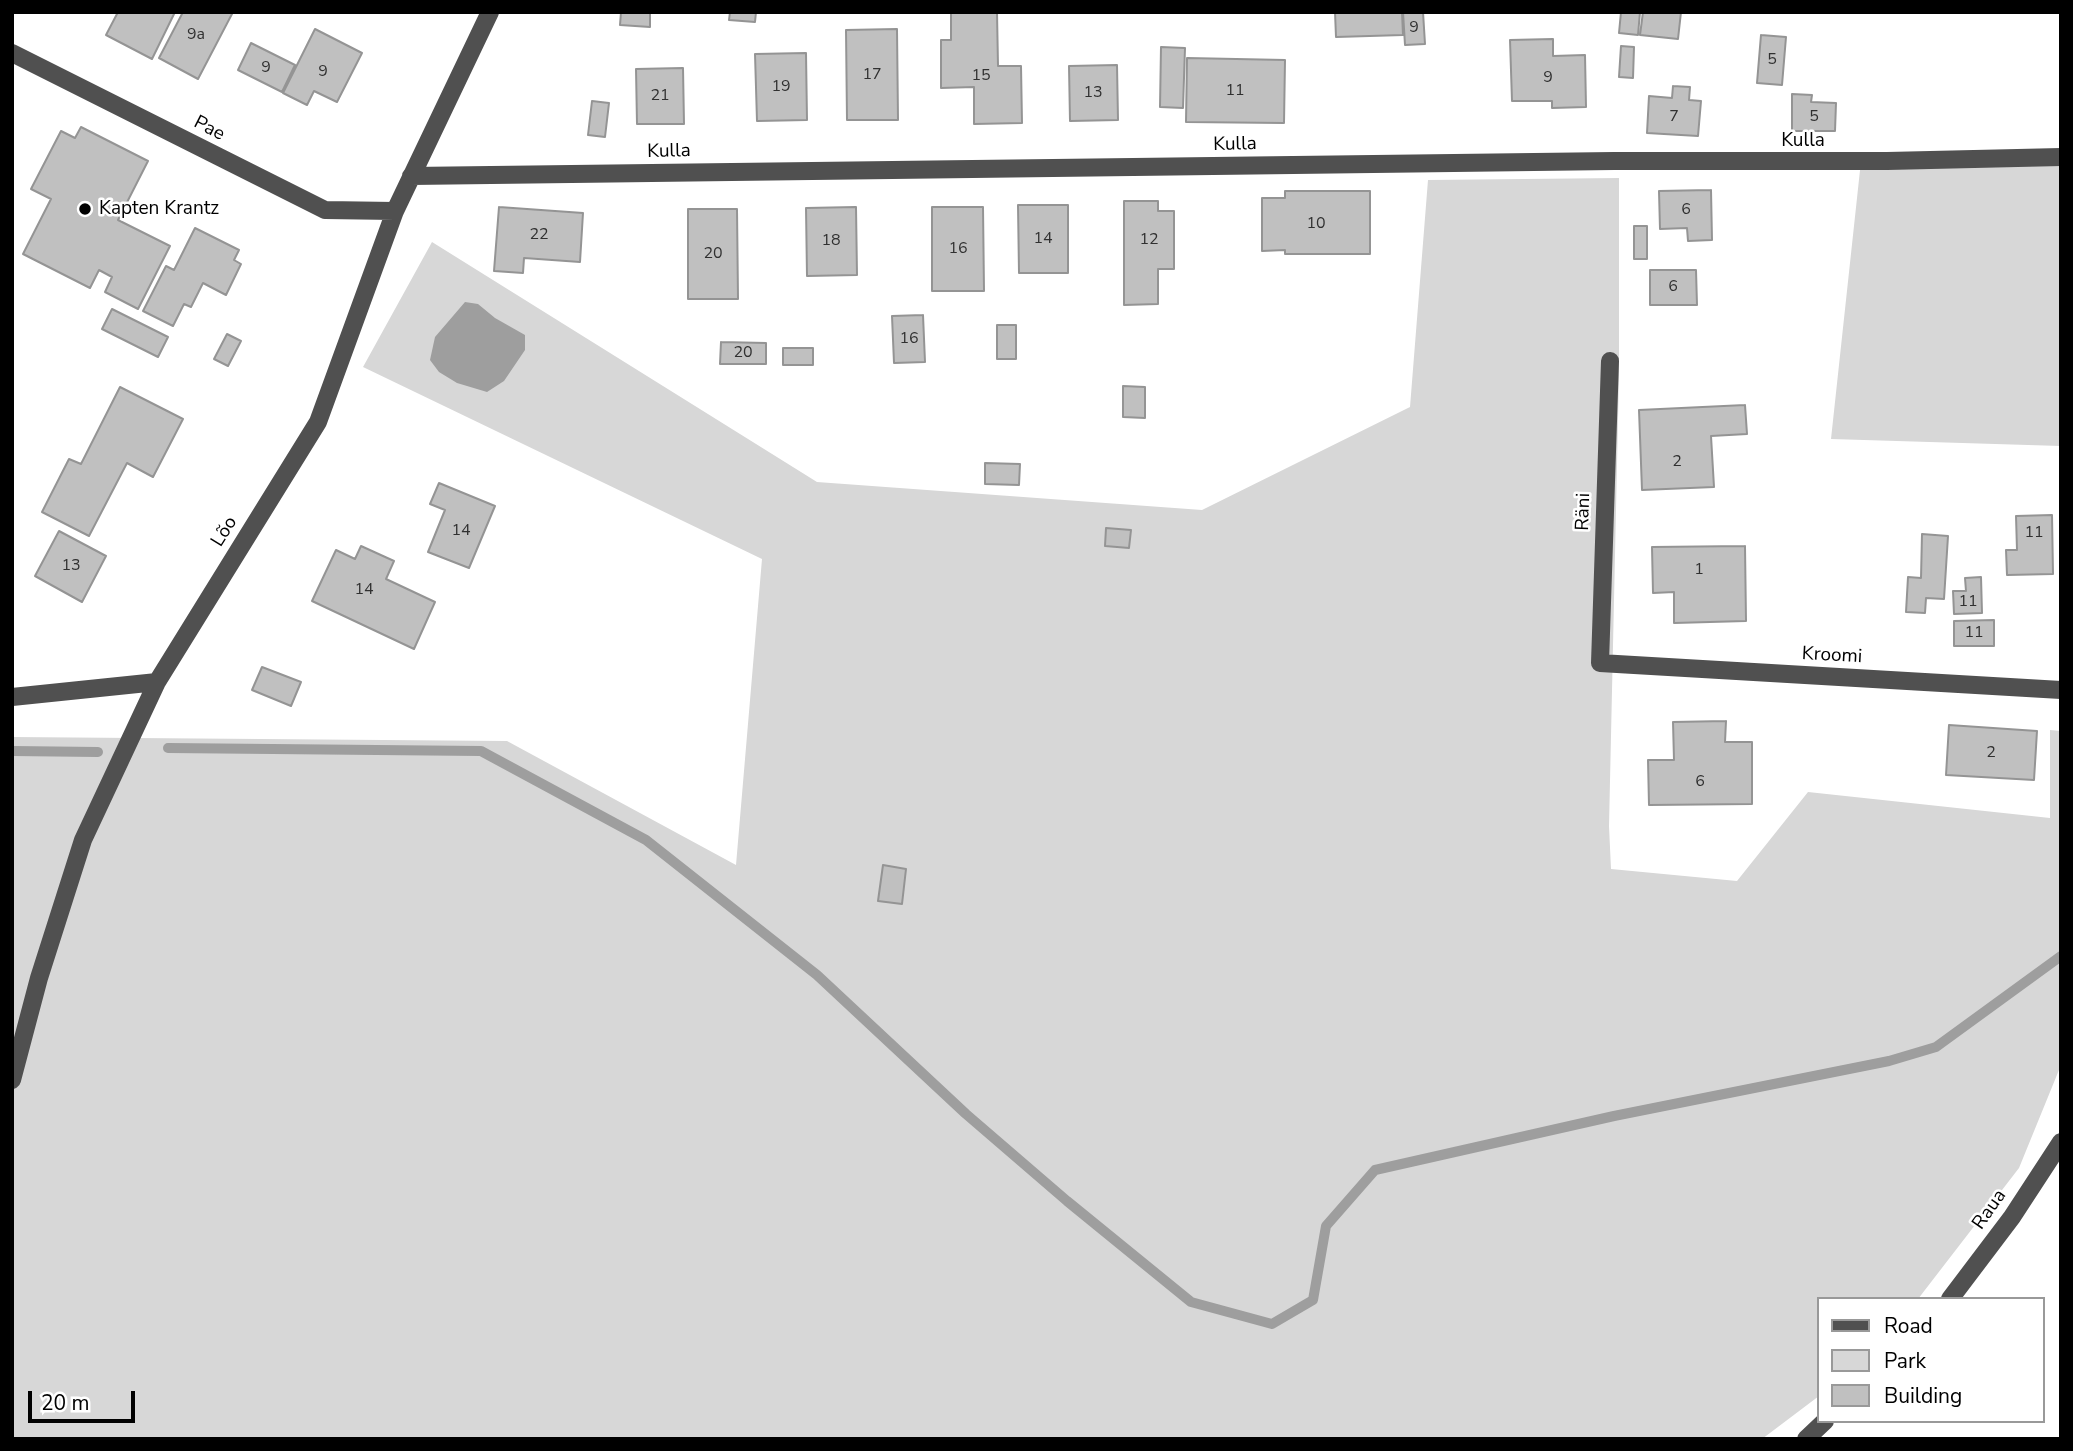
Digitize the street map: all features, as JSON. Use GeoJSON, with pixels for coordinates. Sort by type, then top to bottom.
{"type":"FeatureCollection","features":[{"type":"Feature","properties":{"kind":"street","name":"Lõo"},"geometry":{"type":"LineString","coordinates":[[12,1080],[39,978],[83,840],[157,682],[318,422],[395,211],[490,12]]}},
{"type":"Feature","properties":{"kind":"street","name":"Pae"},"geometry":{"type":"LineString","coordinates":[[12,53],[325,210],[395,211]]}},
{"type":"Feature","properties":{"kind":"street","name":"Kulla"},"geometry":{"type":"LineString","coordinates":[[411,176],[2061,158]]}},
{"type":"Feature","properties":{"kind":"street","name":"Räni"},"geometry":{"type":"LineString","coordinates":[[1600,663],[1610,361]]}},
{"type":"Feature","properties":{"kind":"street","name":"Kroomi"},"geometry":{"type":"LineString","coordinates":[[1600,663],[2061,690]]}},
{"type":"Feature","properties":{"kind":"street"},"geometry":{"type":"LineString","coordinates":[[12,697],[157,682]]}},
{"type":"Feature","properties":{"kind":"street","name":"Raua"},"geometry":{"type":"LineString","coordinates":[[1952,1297],[2012,1217],[2061,1142]]}},
{"type":"Feature","properties":{"kind":"street"},"geometry":{"type":"LineString","coordinates":[[1806,1439],[1823,1423]]}},
{"type":"Feature","properties":{"kind":"green space"},"geometry":{"type":"Polygon","coordinates":[[[2061,157],[2061,446],[1831,439],[1861,161],[2061,157]]]}},
{"type":"Feature","properties":{"kind":"green space"},"geometry":{"type":"Polygon","coordinates":[[[1619,178],[1619,374],[1609,826],[1611,869],[1737,881],[1808,792],[2050,818],[2050,730],[2061,731],[2061,1065],[2019,1168],[1920,1297],[1818,1297],[1818,1397],[1762,1439],[12,1439],[12,737],[507,741],[736,865],[762,559],[363,367],[432,242],[817,482],[1202,510],[1410,407],[1428,180],[1619,178]]]}},
{"type":"Feature","properties":{"kind":"shaded area"},"geometry":{"type":"Polygon","coordinates":[[[465,302],[478,304],[495,318],[525,335],[525,350],[504,381],[487,392],[457,383],[439,372],[430,360],[435,337],[465,302]]]}},
{"type":"Feature","properties":{"kind":"building"},"geometry":{"type":"Polygon","coordinates":[[[118,12],[175,12],[152,59],[106,35],[118,12]]]}},
{"type":"Feature","properties":{"kind":"building"},"geometry":{"type":"Polygon","coordinates":[[[183,12],[233,12],[198,79],[159,58],[183,12]]]}},
{"type":"Feature","properties":{"kind":"building"},"geometry":{"type":"Polygon","coordinates":[[[621,12],[650,12],[650,27],[620,25],[621,12]]]}},
{"type":"Feature","properties":{"kind":"building"},"geometry":{"type":"Polygon","coordinates":[[[730,12],[756,12],[755,22],[729,20],[730,12]]]}},
{"type":"Feature","properties":{"kind":"building"},"geometry":{"type":"Polygon","coordinates":[[[951,12],[997,12],[998,66],[1021,66],[1022,123],[974,124],[974,87],[941,88],[941,40],[951,40],[951,12]]]}},
{"type":"Feature","properties":{"kind":"building"},"geometry":{"type":"Polygon","coordinates":[[[1335,12],[1402,12],[1403,35],[1336,37],[1335,12]]]}},
{"type":"Feature","properties":{"kind":"building"},"geometry":{"type":"Polygon","coordinates":[[[1403,12],[1423,12],[1425,44],[1405,45],[1403,12]]]}},
{"type":"Feature","properties":{"kind":"building"},"geometry":{"type":"Polygon","coordinates":[[[1621,12],[1640,12],[1638,35],[1619,33],[1621,12]]]}},
{"type":"Feature","properties":{"kind":"building"},"geometry":{"type":"Polygon","coordinates":[[[1643,12],[1681,12],[1678,39],[1640,35],[1643,12]]]}},
{"type":"Feature","properties":{"kind":"building"},"geometry":{"type":"Polygon","coordinates":[[[315,29],[362,53],[337,102],[314,91],[307,105],[283,93],[315,29]]]}},
{"type":"Feature","properties":{"kind":"building"},"geometry":{"type":"Polygon","coordinates":[[[897,29],[898,120],[847,120],[846,30],[897,29]]]}},
{"type":"Feature","properties":{"kind":"building"},"geometry":{"type":"Polygon","coordinates":[[[1761,35],[1786,37],[1782,85],[1757,83],[1761,35]]]}},
{"type":"Feature","properties":{"kind":"building"},"geometry":{"type":"Polygon","coordinates":[[[1553,39],[1553,56],[1585,55],[1586,107],[1552,108],[1552,101],[1512,101],[1510,40],[1553,39]]]}},
{"type":"Feature","properties":{"kind":"building"},"geometry":{"type":"Polygon","coordinates":[[[251,43],[295,65],[282,92],[238,70],[251,43]]]}},
{"type":"Feature","properties":{"kind":"building"},"geometry":{"type":"Polygon","coordinates":[[[1621,46],[1634,47],[1633,78],[1619,77],[1621,46]]]}},
{"type":"Feature","properties":{"kind":"building"},"geometry":{"type":"Polygon","coordinates":[[[1161,47],[1185,48],[1183,108],[1160,107],[1161,47]]]}},
{"type":"Feature","properties":{"kind":"building"},"geometry":{"type":"Polygon","coordinates":[[[806,53],[807,120],[757,121],[755,54],[806,53]]]}},
{"type":"Feature","properties":{"kind":"building"},"geometry":{"type":"Polygon","coordinates":[[[1187,58],[1285,60],[1284,123],[1186,122],[1187,58]]]}},
{"type":"Feature","properties":{"kind":"building"},"geometry":{"type":"Polygon","coordinates":[[[1117,65],[1118,120],[1070,121],[1069,66],[1117,65]]]}},
{"type":"Feature","properties":{"kind":"building"},"geometry":{"type":"Polygon","coordinates":[[[683,68],[684,124],[637,124],[636,69],[683,68]]]}},
{"type":"Feature","properties":{"kind":"building"},"geometry":{"type":"Polygon","coordinates":[[[1673,86],[1690,87],[1689,100],[1701,101],[1698,136],[1647,133],[1649,96],[1672,98],[1673,86]]]}},
{"type":"Feature","properties":{"kind":"building"},"geometry":{"type":"Polygon","coordinates":[[[1792,94],[1812,95],[1811,102],[1836,103],[1835,131],[1792,131],[1792,94]]]}},
{"type":"Feature","properties":{"kind":"building"},"geometry":{"type":"Polygon","coordinates":[[[592,101],[609,103],[605,137],[588,135],[592,101]]]}},
{"type":"Feature","properties":{"kind":"building","name":"Kapten Krantz"},"geometry":{"type":"Polygon","coordinates":[[[81,127],[148,161],[118,220],[170,246],[138,309],[105,292],[112,277],[99,270],[90,288],[23,254],[51,199],[31,189],[61,131],[75,138],[81,127]]]}},
{"type":"Feature","properties":{"kind":"building"},"geometry":{"type":"Polygon","coordinates":[[[1711,190],[1712,240],[1688,241],[1687,228],[1660,229],[1659,191],[1711,190]]]}},
{"type":"Feature","properties":{"kind":"building"},"geometry":{"type":"Polygon","coordinates":[[[1285,191],[1370,191],[1370,254],[1285,254],[1285,250],[1262,251],[1262,198],[1285,198],[1285,191]]]}},
{"type":"Feature","properties":{"kind":"building"},"geometry":{"type":"Polygon","coordinates":[[[1124,201],[1158,201],[1158,211],[1174,211],[1174,269],[1158,269],[1158,304],[1124,305],[1124,201]]]}},
{"type":"Feature","properties":{"kind":"building"},"geometry":{"type":"Polygon","coordinates":[[[1018,205],[1068,205],[1068,273],[1019,273],[1018,205]]]}},
{"type":"Feature","properties":{"kind":"building"},"geometry":{"type":"Polygon","coordinates":[[[499,207],[583,213],[580,262],[524,258],[523,273],[494,271],[499,207]]]}},
{"type":"Feature","properties":{"kind":"building"},"geometry":{"type":"Polygon","coordinates":[[[856,207],[857,275],[807,276],[806,208],[856,207]]]}},
{"type":"Feature","properties":{"kind":"building"},"geometry":{"type":"Polygon","coordinates":[[[932,207],[983,207],[984,291],[932,291],[932,207]]]}},
{"type":"Feature","properties":{"kind":"building"},"geometry":{"type":"Polygon","coordinates":[[[688,209],[737,209],[738,299],[688,299],[688,209]]]}},
{"type":"Feature","properties":{"kind":"building"},"geometry":{"type":"Polygon","coordinates":[[[1634,226],[1647,226],[1647,259],[1634,259],[1634,226]]]}},
{"type":"Feature","properties":{"kind":"building"},"geometry":{"type":"Polygon","coordinates":[[[195,228],[239,250],[234,260],[241,264],[226,295],[203,283],[191,307],[184,304],[173,326],[143,311],[166,266],[174,270],[195,228]]]}},
{"type":"Feature","properties":{"kind":"building"},"geometry":{"type":"Polygon","coordinates":[[[1650,270],[1696,270],[1697,305],[1650,305],[1650,270]]]}},
{"type":"Feature","properties":{"kind":"building"},"geometry":{"type":"Polygon","coordinates":[[[112,309],[168,337],[158,357],[102,329],[112,309]]]}},
{"type":"Feature","properties":{"kind":"building"},"geometry":{"type":"Polygon","coordinates":[[[923,315],[925,362],[894,363],[892,316],[923,315]]]}},
{"type":"Feature","properties":{"kind":"building"},"geometry":{"type":"Polygon","coordinates":[[[997,325],[1016,325],[1016,359],[997,359],[997,325]]]}},
{"type":"Feature","properties":{"kind":"building"},"geometry":{"type":"Polygon","coordinates":[[[227,334],[241,341],[228,366],[214,359],[227,334]]]}},
{"type":"Feature","properties":{"kind":"building"},"geometry":{"type":"Polygon","coordinates":[[[721,342],[766,343],[766,364],[720,364],[721,342]]]}},
{"type":"Feature","properties":{"kind":"building"},"geometry":{"type":"Polygon","coordinates":[[[783,348],[813,348],[813,365],[783,365],[783,348]]]}},
{"type":"Feature","properties":{"kind":"building"},"geometry":{"type":"Polygon","coordinates":[[[1123,386],[1145,387],[1145,418],[1123,417],[1123,386]]]}},
{"type":"Feature","properties":{"kind":"building"},"geometry":{"type":"Polygon","coordinates":[[[120,387],[183,419],[153,477],[127,463],[89,536],[42,512],[69,459],[81,464],[120,387]]]}},
{"type":"Feature","properties":{"kind":"building"},"geometry":{"type":"Polygon","coordinates":[[[1745,405],[1747,434],[1711,436],[1714,487],[1642,490],[1639,410],[1745,405]]]}},
{"type":"Feature","properties":{"kind":"building"},"geometry":{"type":"Polygon","coordinates":[[[985,463],[1020,464],[1019,485],[985,484],[985,463]]]}},
{"type":"Feature","properties":{"kind":"building"},"geometry":{"type":"Polygon","coordinates":[[[439,483],[495,506],[469,568],[428,552],[445,510],[430,504],[439,483]]]}},
{"type":"Feature","properties":{"kind":"building"},"geometry":{"type":"Polygon","coordinates":[[[2052,515],[2053,574],[2007,575],[2006,550],[2017,550],[2016,516],[2052,515]]]}},
{"type":"Feature","properties":{"kind":"building"},"geometry":{"type":"Polygon","coordinates":[[[1106,528],[1131,530],[1129,548],[1105,546],[1106,528]]]}},
{"type":"Feature","properties":{"kind":"building"},"geometry":{"type":"Polygon","coordinates":[[[59,531],[106,556],[82,602],[35,576],[59,531]]]}},
{"type":"Feature","properties":{"kind":"building"},"geometry":{"type":"Polygon","coordinates":[[[1922,534],[1948,536],[1944,599],[1926,598],[1925,613],[1906,612],[1908,577],[1921,578],[1922,534]]]}},
{"type":"Feature","properties":{"kind":"building"},"geometry":{"type":"Polygon","coordinates":[[[361,546],[394,561],[386,579],[435,602],[414,649],[312,601],[336,550],[355,559],[361,546]]]}},
{"type":"Feature","properties":{"kind":"building"},"geometry":{"type":"Polygon","coordinates":[[[1745,546],[1746,621],[1674,623],[1674,592],[1653,593],[1652,547],[1745,546]]]}},
{"type":"Feature","properties":{"kind":"building"},"geometry":{"type":"Polygon","coordinates":[[[1981,577],[1982,613],[1954,614],[1953,591],[1966,591],[1965,578],[1981,577]]]}},
{"type":"Feature","properties":{"kind":"building"},"geometry":{"type":"Polygon","coordinates":[[[1994,620],[1994,646],[1954,646],[1954,621],[1994,620]]]}},
{"type":"Feature","properties":{"kind":"building"},"geometry":{"type":"Polygon","coordinates":[[[262,667],[301,682],[291,706],[252,690],[262,667]]]}},
{"type":"Feature","properties":{"kind":"building"},"geometry":{"type":"Polygon","coordinates":[[[1726,721],[1725,742],[1752,742],[1752,804],[1649,805],[1648,760],[1674,760],[1673,722],[1726,721]]]}},
{"type":"Feature","properties":{"kind":"building"},"geometry":{"type":"Polygon","coordinates":[[[1949,725],[2037,731],[2034,780],[1946,775],[1949,725]]]}},
{"type":"Feature","properties":{"kind":"building"},"geometry":{"type":"Polygon","coordinates":[[[883,865],[906,869],[902,904],[878,901],[883,865]]]}},
{"type":"Feature","properties":{"kind":"waterway"},"geometry":{"type":"LineString","coordinates":[[168,748],[481,751],[646,840],[817,975],[966,1114],[1191,1302],[1272,1324],[1313,1300],[1326,1226],[1375,1170],[1614,1116],[1889,1061],[1936,1047],[2061,956]]}},
{"type":"Feature","properties":{"kind":"waterway"},"geometry":{"type":"LineString","coordinates":[[12,751],[98,752]]}},
{"type":"Feature","properties":{"kind":"place","name":"Kapten Krantz"},"geometry":{"type":"Point","coordinates":[85,209]}}]}
